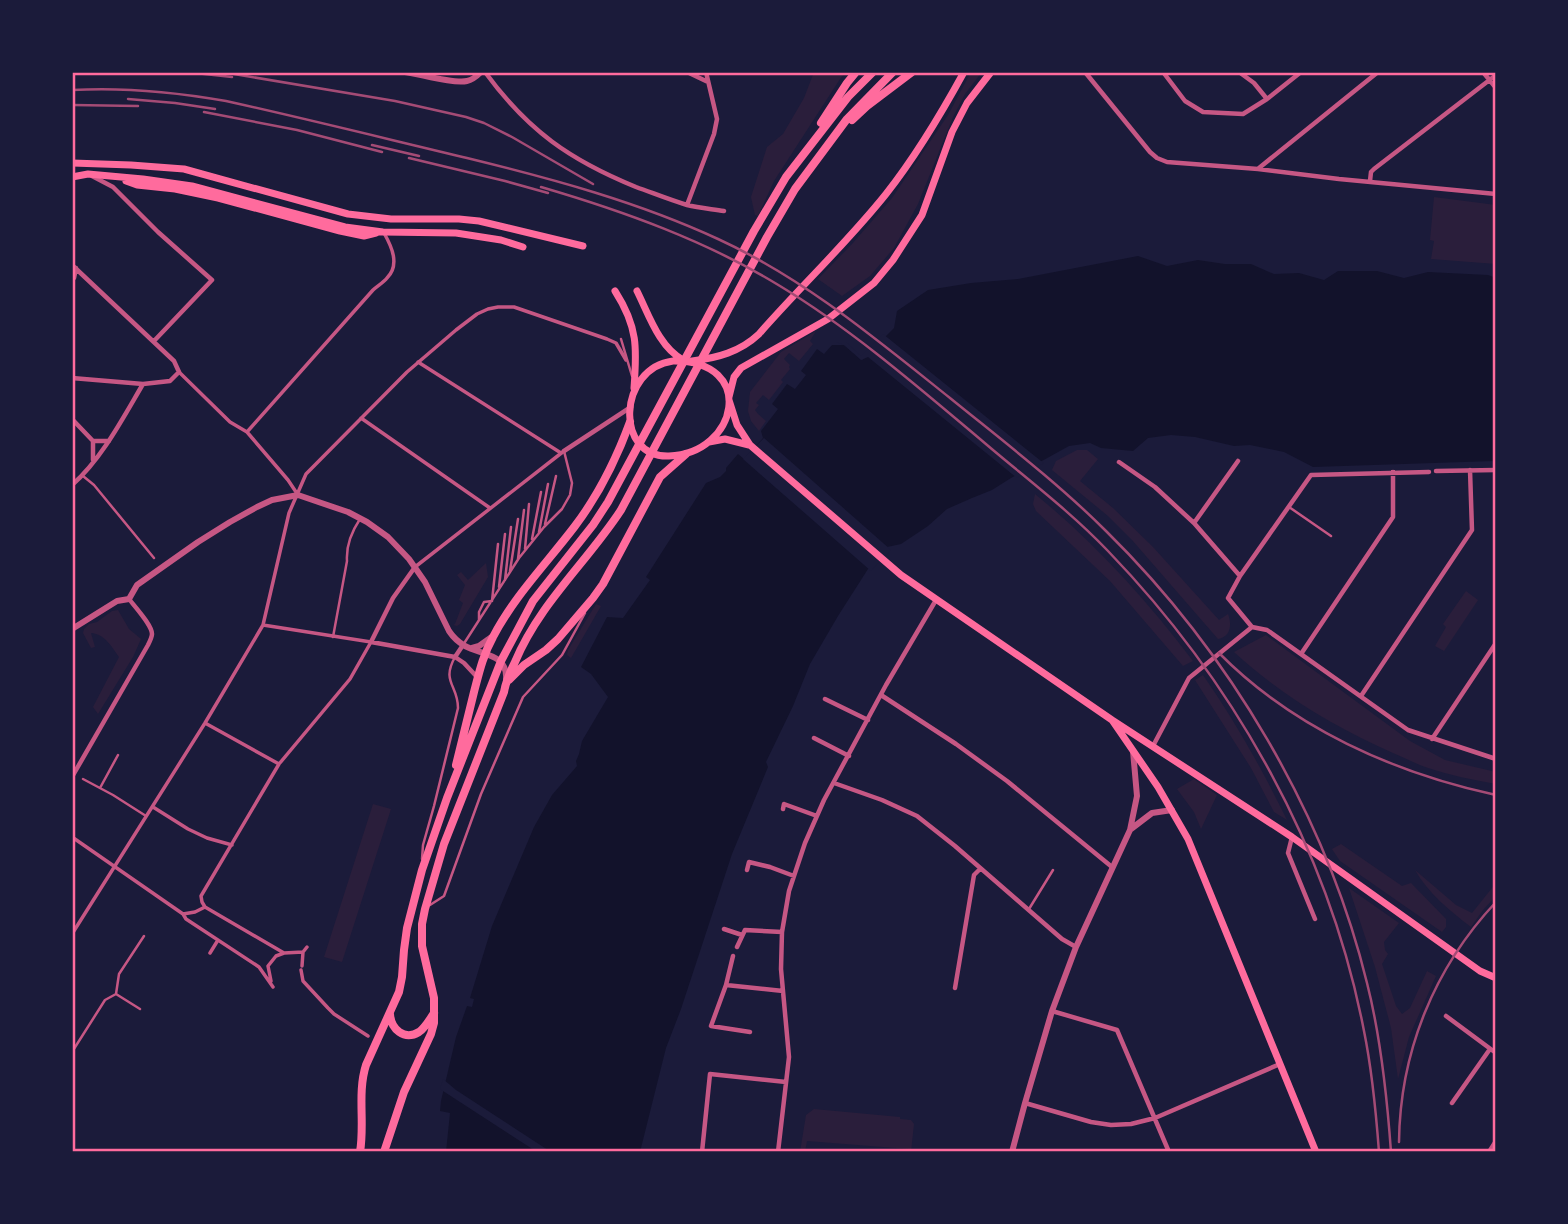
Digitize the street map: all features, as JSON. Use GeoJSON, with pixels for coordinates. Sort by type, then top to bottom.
{"type":"FeatureCollection","features":[{"type":"Feature","properties":{"kind":"main road"},"geometry":{"type":"LineString","coordinates":[[360,1152],[363,1120],[362,1078],[401,985],[407,928],[422,870],[501,661],[533,601],[608,502],[754,231],[786,177],[856,72]]}},
{"type":"Feature","properties":{"kind":"main road"},"geometry":{"type":"LineString","coordinates":[[799,158],[848,97],[873,72]]}},
{"type":"Feature","properties":{"kind":"main road"},"geometry":{"type":"LineString","coordinates":[[384,1152],[404,1092],[431,1034],[435,1013],[433,989],[422,946],[425,909],[444,844],[521,646],[565,583],[612,524],[794,188],[858,106],[893,72]]}},
{"type":"Feature","properties":{"kind":"main road"},"geometry":{"type":"LineString","coordinates":[[830,142],[867,106],[912,72]]}},
{"type":"Feature","properties":{"kind":"main road"},"geometry":{"type":"LineString","coordinates":[[634,393],[648,371],[660,363],[683,360],[708,362],[755,339],[886,193],[942,112],[964,72]]}},
{"type":"Feature","properties":{"kind":"main road"},"geometry":{"type":"LineString","coordinates":[[505,684],[524,665],[558,639],[593,598],[660,477],[686,453],[707,442],[720,431],[724,424],[734,377],[741,368],[828,320],[874,283],[893,260],[922,215],[957,122],[967,103],[991,72]]}},
{"type":"Feature","properties":{"kind":"main road"},"geometry":{"type":"LineString","coordinates":[[72,163],[131,164],[184,169],[348,214],[391,219],[479,221],[583,246]]}},
{"type":"Feature","properties":{"kind":"main road"},"geometry":{"type":"LineString","coordinates":[[72,177],[88,174],[192,186],[345,227],[382,232],[457,233],[502,240],[523,247]]}},
{"type":"Feature","properties":{"kind":"main road"},"geometry":{"type":"LineString","coordinates":[[615,291],[634,330],[637,355],[630,422],[632,432],[648,451],[662,456],[686,453]]}},
{"type":"Feature","properties":{"kind":"main road"},"geometry":{"type":"LineString","coordinates":[[637,291],[661,338],[670,350],[683,360]]}},
{"type":"Feature","properties":{"kind":"main road"},"geometry":{"type":"LineString","coordinates":[[708,362],[726,387],[737,425],[752,447],[892,569],[1112,719],[1292,837],[1495,979]]}},
{"type":"Feature","properties":{"kind":"main road"},"geometry":{"type":"LineString","coordinates":[[447,798],[477,677],[493,636],[521,593],[575,526],[597,493],[617,458],[630,422]]}},
{"type":"Feature","properties":{"kind":"main road"},"geometry":{"type":"LineString","coordinates":[[707,442],[724,439],[752,447]]}},
{"type":"Feature","properties":{"kind":"main road"},"geometry":{"type":"LineString","coordinates":[[1112,719],[1172,810],[1195,854],[1316,1152]]}},
{"type":"Feature","properties":{"kind":"main road"},"geometry":{"type":"LineString","coordinates":[[1133,751],[1153,746]]}},
{"type":"Feature","properties":{"kind":"main road"},"geometry":{"type":"LineString","coordinates":[[390,1014],[394,1028],[406,1035],[419,1032],[435,1013]]}},
{"type":"Feature","properties":{"kind":"street"},"geometry":{"type":"LineString","coordinates":[[405,72],[459,81],[468,81],[483,72],[541,134],[575,158],[664,198],[724,211]]}},
{"type":"Feature","properties":{"kind":"street"},"geometry":{"type":"LineString","coordinates":[[687,72],[708,82]]}},
{"type":"Feature","properties":{"kind":"street"},"geometry":{"type":"LineString","coordinates":[[687,205],[715,134],[718,119],[706,72]]}},
{"type":"Feature","properties":{"kind":"street"},"geometry":{"type":"LineString","coordinates":[[1086,72],[1150,152],[1167,162],[1496,194]]}},
{"type":"Feature","properties":{"kind":"street"},"geometry":{"type":"LineString","coordinates":[[1163,72],[1185,101],[1203,112],[1243,114],[1301,72]]}},
{"type":"Feature","properties":{"kind":"street"},"geometry":{"type":"LineString","coordinates":[[1239,72],[1254,83],[1267,99]]}},
{"type":"Feature","properties":{"kind":"street"},"geometry":{"type":"LineString","coordinates":[[1258,169],[1378,72]]}},
{"type":"Feature","properties":{"kind":"street"},"geometry":{"type":"LineString","coordinates":[[1483,72],[1496,88]]}},
{"type":"Feature","properties":{"kind":"street"},"geometry":{"type":"LineString","coordinates":[[1370,181],[1374,169],[1496,75]]}},
{"type":"Feature","properties":{"kind":"street"},"geometry":{"type":"LineString","coordinates":[[88,174],[113,187],[212,280],[154,341]]}},
{"type":"Feature","properties":{"kind":"street"},"geometry":{"type":"LineString","coordinates":[[247,432],[373,290],[390,275],[394,260],[390,245],[382,232]]}},
{"type":"Feature","properties":{"kind":"street"},"geometry":{"type":"LineString","coordinates":[[74,266],[174,361],[179,372],[230,422],[247,432],[298,495]]}},
{"type":"Feature","properties":{"kind":"street"},"geometry":{"type":"LineString","coordinates":[[72,280],[74,266]]}},
{"type":"Feature","properties":{"kind":"street"},"geometry":{"type":"LineString","coordinates":[[72,934],[205,723],[263,625],[289,513],[306,474],[418,362],[477,314],[499,307],[514,307],[617,343],[626,360]]}},
{"type":"Feature","properties":{"kind":"street"},"geometry":{"type":"LineString","coordinates":[[418,362],[563,452]]}},
{"type":"Feature","properties":{"kind":"street"},"geometry":{"type":"LineString","coordinates":[[72,378],[143,384],[170,382],[179,372]]}},
{"type":"Feature","properties":{"kind":"street"},"geometry":{"type":"LineString","coordinates":[[72,485],[109,441],[143,384]]}},
{"type":"Feature","properties":{"kind":"street"},"geometry":{"type":"LineString","coordinates":[[284,953],[205,907],[201,895],[279,764],[350,679],[393,598],[415,568],[563,452],[631,407]]}},
{"type":"Feature","properties":{"kind":"street"},"geometry":{"type":"LineString","coordinates":[[361,418],[490,508]]}},
{"type":"Feature","properties":{"kind":"street"},"geometry":{"type":"LineString","coordinates":[[72,419],[93,441],[93,461]]}},
{"type":"Feature","properties":{"kind":"street"},"geometry":{"type":"LineString","coordinates":[[93,441],[109,441]]}},
{"type":"Feature","properties":{"kind":"street"},"geometry":{"type":"LineString","coordinates":[[1194,523],[1238,460]]}},
{"type":"Feature","properties":{"kind":"street"},"geometry":{"type":"LineString","coordinates":[[1119,462],[1155,487],[1194,523],[1240,576]]}},
{"type":"Feature","properties":{"kind":"street"},"geometry":{"type":"LineString","coordinates":[[1361,696],[1472,530],[1470,470]]}},
{"type":"Feature","properties":{"kind":"street"},"geometry":{"type":"LineString","coordinates":[[1436,471],[1496,470]]}},
{"type":"Feature","properties":{"kind":"street"},"geometry":{"type":"LineString","coordinates":[[1301,653],[1393,517],[1393,472]]}},
{"type":"Feature","properties":{"kind":"street"},"geometry":{"type":"LineString","coordinates":[[1429,472],[1311,475],[1240,576],[1228,598],[1252,627],[1267,629],[1408,730],[1496,759]]}},
{"type":"Feature","properties":{"kind":"street"},"geometry":{"type":"LineString","coordinates":[[129,599],[137,585],[230,522],[272,500],[298,495],[348,512],[388,537],[425,582],[453,637],[466,647],[501,661],[506,671],[505,684]]}},
{"type":"Feature","properties":{"kind":"street"},"geometry":{"type":"LineString","coordinates":[[72,629],[117,601],[129,599]]}},
{"type":"Feature","properties":{"kind":"street"},"geometry":{"type":"LineString","coordinates":[[72,778],[152,635],[152,630],[129,599]]}},
{"type":"Feature","properties":{"kind":"street"},"geometry":{"type":"LineString","coordinates":[[778,1152],[789,1049],[780,969],[782,932],[794,876],[805,843],[834,783],[936,600]]}},
{"type":"Feature","properties":{"kind":"street"},"geometry":{"type":"LineString","coordinates":[[263,625],[455,657],[477,677]]}},
{"type":"Feature","properties":{"kind":"street"},"geometry":{"type":"LineString","coordinates":[[1153,746],[1189,678],[1252,627]]}},
{"type":"Feature","properties":{"kind":"street"},"geometry":{"type":"LineString","coordinates":[[455,657],[466,647],[479,646],[493,636]]}},
{"type":"Feature","properties":{"kind":"street"},"geometry":{"type":"LineString","coordinates":[[1432,739],[1496,643]]}},
{"type":"Feature","properties":{"kind":"street"},"geometry":{"type":"LineString","coordinates":[[881,695],[1007,781],[1113,868]]}},
{"type":"Feature","properties":{"kind":"street"},"geometry":{"type":"LineString","coordinates":[[825,699],[868,720]]}},
{"type":"Feature","properties":{"kind":"street"},"geometry":{"type":"LineString","coordinates":[[205,723],[279,764]]}},
{"type":"Feature","properties":{"kind":"street"},"geometry":{"type":"LineString","coordinates":[[814,738],[849,756]]}},
{"type":"Feature","properties":{"kind":"street"},"geometry":{"type":"LineString","coordinates":[[1012,1152],[1052,1011],[1076,947],[1130,830],[1136,796],[1133,751]]}},
{"type":"Feature","properties":{"kind":"street"},"geometry":{"type":"LineString","coordinates":[[834,783],[917,816],[1028,911],[1076,947]]}},
{"type":"Feature","properties":{"kind":"street"},"geometry":{"type":"LineString","coordinates":[[783,809],[784,804],[817,817]]}},
{"type":"Feature","properties":{"kind":"street"},"geometry":{"type":"LineString","coordinates":[[153,807],[188,829],[232,845]]}},
{"type":"Feature","properties":{"kind":"street"},"geometry":{"type":"LineString","coordinates":[[1130,830],[1152,813],[1172,810]]}},
{"type":"Feature","properties":{"kind":"street"},"geometry":{"type":"LineString","coordinates":[[72,837],[183,914],[186,919],[259,967],[273,987],[268,966],[276,956],[303,951]]}},
{"type":"Feature","properties":{"kind":"street"},"geometry":{"type":"LineString","coordinates":[[1292,837],[1288,853],[1315,919]]}},
{"type":"Feature","properties":{"kind":"street"},"geometry":{"type":"LineString","coordinates":[[747,870],[749,862],[794,876]]}},
{"type":"Feature","properties":{"kind":"street"},"geometry":{"type":"LineString","coordinates":[[955,988],[974,875],[980,869]]}},
{"type":"Feature","properties":{"kind":"street"},"geometry":{"type":"LineString","coordinates":[[183,914],[205,907]]}},
{"type":"Feature","properties":{"kind":"street"},"geometry":{"type":"LineString","coordinates":[[724,929],[742,935]]}},
{"type":"Feature","properties":{"kind":"street"},"geometry":{"type":"LineString","coordinates":[[737,947],[745,930],[782,932]]}},
{"type":"Feature","properties":{"kind":"street"},"geometry":{"type":"LineString","coordinates":[[210,953],[218,940]]}},
{"type":"Feature","properties":{"kind":"street"},"geometry":{"type":"LineString","coordinates":[[307,947],[303,951],[303,981],[334,1014],[368,1036]]}},
{"type":"Feature","properties":{"kind":"street"},"geometry":{"type":"LineString","coordinates":[[733,956],[711,1027],[750,1032]]}},
{"type":"Feature","properties":{"kind":"street"},"geometry":{"type":"LineString","coordinates":[[726,985],[783,991]]}},
{"type":"Feature","properties":{"kind":"street"},"geometry":{"type":"LineString","coordinates":[[1052,1011],[1117,1030],[1169,1152]]}},
{"type":"Feature","properties":{"kind":"street"},"geometry":{"type":"LineString","coordinates":[[1446,1016],[1496,1054]]}},
{"type":"Feature","properties":{"kind":"street"},"geometry":{"type":"LineString","coordinates":[[1452,1103],[1490,1049]]}},
{"type":"Feature","properties":{"kind":"street"},"geometry":{"type":"LineString","coordinates":[[1025,1103],[1091,1122],[1131,1124],[1155,1118],[1280,1065]]}},
{"type":"Feature","properties":{"kind":"street"},"geometry":{"type":"LineString","coordinates":[[702,1152],[710,1073],[786,1082]]}},
{"type":"Feature","properties":{"kind":"street"},"geometry":{"type":"LineString","coordinates":[[1489,1152],[1496,1141]]}},
{"type":"Feature","properties":{"kind":"lane"},"geometry":{"type":"LineString","coordinates":[[621,339],[634,383]]}},
{"type":"Feature","properties":{"kind":"lane"},"geometry":{"type":"LineString","coordinates":[[466,647],[479,621],[524,551],[562,509],[570,495],[572,484],[563,452]]}},
{"type":"Feature","properties":{"kind":"lane"},"geometry":{"type":"LineString","coordinates":[[82,475],[94,485],[154,558]]}},
{"type":"Feature","properties":{"kind":"lane"},"geometry":{"type":"LineString","coordinates":[[545,526],[556,476]]}},
{"type":"Feature","properties":{"kind":"lane"},"geometry":{"type":"LineString","coordinates":[[538,534],[548,484]]}},
{"type":"Feature","properties":{"kind":"lane"},"geometry":{"type":"LineString","coordinates":[[531,542],[541,492]]}},
{"type":"Feature","properties":{"kind":"lane"},"geometry":{"type":"LineString","coordinates":[[524,551],[529,504]]}},
{"type":"Feature","properties":{"kind":"lane"},"geometry":{"type":"LineString","coordinates":[[1289,507],[1331,536]]}},
{"type":"Feature","properties":{"kind":"lane"},"geometry":{"type":"LineString","coordinates":[[518,561],[524,510]]}},
{"type":"Feature","properties":{"kind":"lane"},"geometry":{"type":"LineString","coordinates":[[333,637],[346,556],[352,531],[360,519]]}},
{"type":"Feature","properties":{"kind":"lane"},"geometry":{"type":"LineString","coordinates":[[510,573],[517,519]]}},
{"type":"Feature","properties":{"kind":"lane"},"geometry":{"type":"LineString","coordinates":[[505,581],[510,527]]}},
{"type":"Feature","properties":{"kind":"lane"},"geometry":{"type":"LineString","coordinates":[[499,590],[505,534]]}},
{"type":"Feature","properties":{"kind":"lane"},"geometry":{"type":"LineString","coordinates":[[492,601],[498,544]]}},
{"type":"Feature","properties":{"kind":"lane"},"geometry":{"type":"LineString","coordinates":[[425,909],[444,896],[483,788],[523,697],[562,655],[593,598]]}},
{"type":"Feature","properties":{"kind":"lane"},"geometry":{"type":"LineString","coordinates":[[422,870],[422,845],[458,708],[457,696],[449,677],[455,657]]}},
{"type":"Feature","properties":{"kind":"lane"},"geometry":{"type":"LineString","coordinates":[[100,788],[118,755]]}},
{"type":"Feature","properties":{"kind":"lane"},"geometry":{"type":"LineString","coordinates":[[83,779],[146,817]]}},
{"type":"Feature","properties":{"kind":"lane"},"geometry":{"type":"LineString","coordinates":[[1028,911],[1053,870]]}},
{"type":"Feature","properties":{"kind":"lane"},"geometry":{"type":"LineString","coordinates":[[116,994],[119,974],[144,936]]}},
{"type":"Feature","properties":{"kind":"lane"},"geometry":{"type":"LineString","coordinates":[[116,994],[140,1009]]}},
{"type":"Feature","properties":{"kind":"lane"},"geometry":{"type":"LineString","coordinates":[[72,1052],[105,1000],[116,994]]}},
{"type":"Feature","properties":{"kind":"shaded area"},"geometry":{"type":"Polygon","coordinates":[[[814,72],[846,72],[774,181],[758,216],[755,215],[751,197],[767,147],[783,134],[804,98],[814,72]]]}},
{"type":"Feature","properties":{"kind":"shaded area"},"geometry":{"type":"Polygon","coordinates":[[[971,72],[982,72],[965,94],[953,117],[918,204],[894,248],[870,276],[842,296],[818,279],[892,198],[948,115],[971,72]]]}},
{"type":"Feature","properties":{"kind":"shaded area"},"geometry":{"type":"Polygon","coordinates":[[[1434,197],[1496,205],[1496,264],[1431,259],[1434,241],[1430,240],[1434,197]]]}},
{"type":"Feature","properties":{"kind":"shaded area"},"geometry":{"type":"Polygon","coordinates":[[[1138,256],[1167,266],[1198,260],[1251,264],[1274,274],[1299,273],[1324,280],[1338,271],[1377,271],[1404,278],[1428,272],[1488,275],[1496,278],[1494,461],[1313,467],[1284,452],[1250,445],[1234,446],[1195,437],[1171,435],[1148,438],[1133,451],[1101,448],[1090,443],[1069,446],[992,490],[947,509],[901,544],[887,547],[868,569],[810,664],[766,762],[768,767],[732,854],[666,1048],[640,1152],[446,1152],[450,1113],[440,1111],[441,1101],[456,1037],[467,1006],[472,1007],[474,999],[470,998],[492,926],[534,827],[552,795],[577,766],[582,741],[608,697],[591,674],[581,667],[607,617],[623,618],[650,580],[646,577],[706,483],[720,477],[738,454],[744,459],[763,438],[761,431],[778,409],[772,404],[787,384],[795,389],[806,375],[801,371],[817,349],[824,354],[832,345],[844,345],[862,360],[894,328],[897,311],[928,290],[1018,279],[1138,256]]]}},
{"type":"Feature","properties":{"kind":"shaded area"},"geometry":{"type":"Polygon","coordinates":[[[816,331],[810,341],[813,344],[799,361],[789,353],[784,359],[790,369],[769,400],[763,395],[756,403],[759,405],[755,410],[766,421],[759,431],[751,421],[748,411],[750,392],[781,352],[816,331]]]}},
{"type":"Feature","properties":{"kind":"shaded area"},"geometry":{"type":"Polygon","coordinates":[[[1077,450],[1087,450],[1098,459],[1080,481],[1113,508],[1153,547],[1219,620],[1228,614],[1230,626],[1226,636],[1218,639],[1132,540],[1108,516],[1052,470],[1056,461],[1077,450]]]}},
{"type":"Feature","properties":{"kind":"shaded area"},"geometry":{"type":"Polygon","coordinates":[[[1035,494],[1119,573],[1193,661],[1183,666],[1110,581],[1036,511],[1033,504],[1035,494]]]}},
{"type":"Feature","properties":{"kind":"shaded area"},"geometry":{"type":"Polygon","coordinates":[[[486,563],[488,577],[460,624],[453,625],[463,603],[459,600],[465,585],[457,575],[461,572],[468,580],[486,563]]]}},
{"type":"Feature","properties":{"kind":"shaded area"},"geometry":{"type":"Polygon","coordinates":[[[1466,591],[1478,600],[1444,651],[1435,646],[1446,627],[1443,624],[1466,591]]]}},
{"type":"Feature","properties":{"kind":"shaded area"},"geometry":{"type":"Polygon","coordinates":[[[596,604],[601,606],[571,658],[567,655],[568,650],[596,604]]]}},
{"type":"Feature","properties":{"kind":"shaded area"},"geometry":{"type":"Polygon","coordinates":[[[118,610],[129,629],[141,639],[98,714],[93,707],[119,657],[104,638],[91,633],[95,647],[91,648],[83,633],[89,624],[118,610]]]}},
{"type":"Feature","properties":{"kind":"shaded area"},"geometry":{"type":"Polygon","coordinates":[[[1266,635],[1410,741],[1445,760],[1496,772],[1496,784],[1419,765],[1371,743],[1309,709],[1234,652],[1266,635]]]}},
{"type":"Feature","properties":{"kind":"shaded area"},"geometry":{"type":"Polygon","coordinates":[[[1203,675],[1248,746],[1287,820],[1274,812],[1251,768],[1195,680],[1203,675]]]}},
{"type":"Feature","properties":{"kind":"shaded area"},"geometry":{"type":"Polygon","coordinates":[[[1194,779],[1217,795],[1201,829],[1194,812],[1177,789],[1194,779]]]}},
{"type":"Feature","properties":{"kind":"shaded area"},"geometry":{"type":"Polygon","coordinates":[[[373,804],[391,809],[342,962],[324,957],[373,804]]]}},
{"type":"Feature","properties":{"kind":"shaded area"},"geometry":{"type":"Polygon","coordinates":[[[1341,844],[1402,886],[1411,883],[1446,919],[1446,927],[1442,932],[1340,861],[1332,849],[1341,844]]]}},
{"type":"Feature","properties":{"kind":"shaded area"},"geometry":{"type":"Polygon","coordinates":[[[1415,870],[1456,905],[1472,913],[1496,883],[1496,896],[1471,927],[1433,894],[1415,870]]]}},
{"type":"Feature","properties":{"kind":"shaded area"},"geometry":{"type":"Polygon","coordinates":[[[1349,888],[1399,923],[1384,942],[1388,954],[1382,964],[1396,1006],[1402,1014],[1410,1008],[1427,971],[1436,976],[1409,1037],[1398,1079],[1391,1028],[1375,967],[1349,888]]]}},
{"type":"Feature","properties":{"kind":"shaded area"},"geometry":{"type":"Polygon","coordinates":[[[814,1109],[911,1120],[914,1124],[911,1152],[908,1152],[908,1149],[807,1141],[805,1152],[800,1152],[806,1115],[814,1109]]]}},
{"type":"Feature","properties":{"kind":"pier"},"geometry":{"type":"Polygon","coordinates":[[[883,334],[1044,463],[1017,478],[868,357],[861,360],[844,345],[836,342],[846,342],[861,356],[883,334]]]}},
{"type":"Feature","properties":{"kind":"pier"},"geometry":{"type":"Polygon","coordinates":[[[764,438],[891,550],[871,571],[743,459],[764,438]]]}},
{"type":"Feature","properties":{"kind":"pier"},"geometry":{"type":"Polygon","coordinates":[[[443,1079],[551,1152],[537,1152],[440,1089],[443,1079]]]}},
{"type":"Feature","properties":{"kind":"railway"},"geometry":{"type":"LineString","coordinates":[[186,72],[232,77]]}},
{"type":"Feature","properties":{"kind":"railway"},"geometry":{"type":"LineString","coordinates":[[222,72],[395,101],[466,117],[512,137],[593,184]]}},
{"type":"Feature","properties":{"kind":"railway"},"geometry":{"type":"LineString","coordinates":[[72,90],[149,91],[226,101],[531,174],[595,192],[657,214],[718,239],[781,272],[867,332],[990,430],[1088,513],[1151,578],[1193,629],[1232,683],[1267,739],[1299,798],[1349,920],[1376,1025],[1391,1152]]}},
{"type":"Feature","properties":{"kind":"railway"},"geometry":{"type":"LineString","coordinates":[[128,99],[215,109]]}},
{"type":"Feature","properties":{"kind":"railway"},"geometry":{"type":"LineString","coordinates":[[72,105],[138,106]]}},
{"type":"Feature","properties":{"kind":"railway"},"geometry":{"type":"LineString","coordinates":[[204,112],[297,130],[382,152]]}},
{"type":"Feature","properties":{"kind":"railway"},"geometry":{"type":"LineString","coordinates":[[372,145],[419,156]]}},
{"type":"Feature","properties":{"kind":"railway"},"geometry":{"type":"LineString","coordinates":[[409,158],[548,193]]}},
{"type":"Feature","properties":{"kind":"railway"},"geometry":{"type":"LineString","coordinates":[[541,187],[603,206],[694,241],[780,286],[832,320],[883,358],[1062,507],[1108,551],[1154,602],[1197,656],[1236,713],[1301,834],[1327,898],[1348,964],[1369,1061],[1379,1152]]}},
{"type":"Feature","properties":{"kind":"railway"},"geometry":{"type":"LineString","coordinates":[[1219,653],[1279,704],[1347,744],[1420,774],[1496,795]]}},
{"type":"Feature","properties":{"kind":"railway"},"geometry":{"type":"LineString","coordinates":[[1399,1142],[1406,1076],[1425,1013],[1438,983],[1455,955],[1496,902]]}}]}
